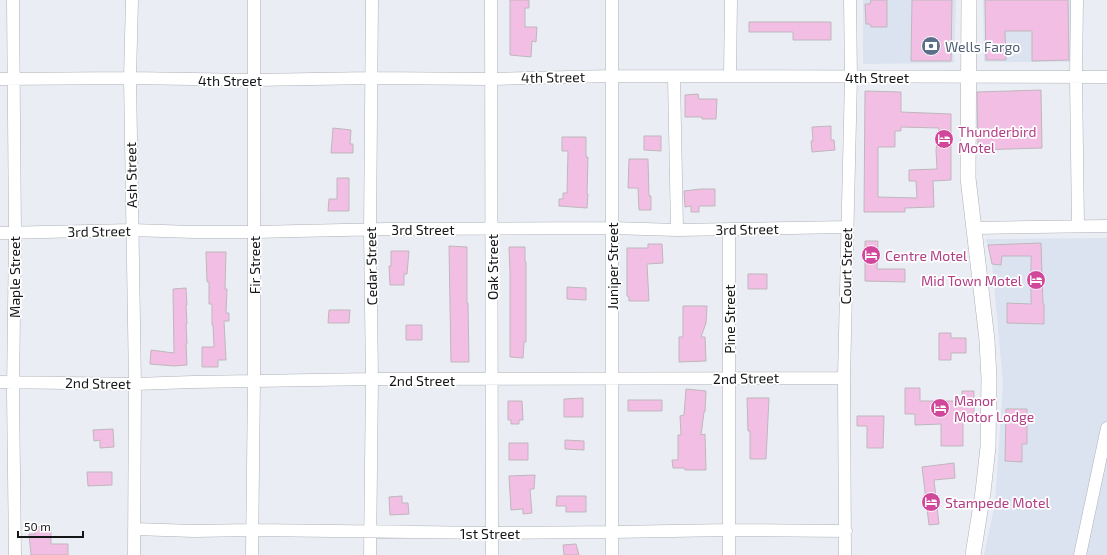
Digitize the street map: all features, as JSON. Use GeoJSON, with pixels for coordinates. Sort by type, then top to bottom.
{"type":"FeatureCollection","features":[{"type":"Feature","properties":{"kind":"main road"},"geometry":{"type":"LineString","coordinates":[[969,0],[968,178],[987,340],[989,387],[988,447],[983,492],[973,555]]}},
{"type":"Feature","properties":{"kind":"street","name":"Maple Street"},"geometry":{"type":"LineString","coordinates":[[12,0],[15,555]]}},
{"type":"Feature","properties":{"kind":"street","name":"Ash Street"},"geometry":{"type":"LineString","coordinates":[[132,0],[130,78],[135,384],[134,555]]}},
{"type":"Feature","properties":{"kind":"street","name":"Fir Street"},"geometry":{"type":"LineString","coordinates":[[252,555],[254,382],[254,0]]}},
{"type":"Feature","properties":{"kind":"street","name":"Cedar Street"},"geometry":{"type":"LineString","coordinates":[[370,555],[372,379],[370,230],[372,0]]}},
{"type":"Feature","properties":{"kind":"street","name":"Oak Street"},"geometry":{"type":"LineString","coordinates":[[491,0],[492,555]]}},
{"type":"Feature","properties":{"kind":"street","name":"Juniper Street"},"geometry":{"type":"LineString","coordinates":[[612,0],[612,555]]}},
{"type":"Feature","properties":{"kind":"street"},"geometry":{"type":"LineString","coordinates":[[730,76],[731,0]]}},
{"type":"Feature","properties":{"kind":"street","name":"Court Street"},"geometry":{"type":"LineString","coordinates":[[845,555],[844,378],[851,77],[850,0]]}},
{"type":"Feature","properties":{"kind":"street"},"geometry":{"type":"LineString","coordinates":[[1077,0],[1076,77],[1078,226]]}},
{"type":"Feature","properties":{"kind":"street","name":"4th Street"},"geometry":{"type":"LineString","coordinates":[[0,79],[130,78],[254,80],[372,78],[492,79],[612,76],[1107,76]]}},
{"type":"Feature","properties":{"kind":"street"},"geometry":{"type":"LineString","coordinates":[[674,77],[677,230]]}},
{"type":"Feature","properties":{"kind":"street"},"geometry":{"type":"LineString","coordinates":[[974,228],[1107,226]]}},
{"type":"Feature","properties":{"kind":"street","name":"3rd Street"},"geometry":{"type":"LineString","coordinates":[[0,233],[132,230],[254,232],[612,228],[677,230],[847,227]]}},
{"type":"Feature","properties":{"kind":"street","name":"Pine Street"},"geometry":{"type":"LineString","coordinates":[[729,229],[729,555]]}},
{"type":"Feature","properties":{"kind":"street","name":"2nd Street"},"geometry":{"type":"LineString","coordinates":[[0,382],[135,384],[372,379],[844,378]]}},
{"type":"Feature","properties":{"kind":"street"},"geometry":{"type":"LineString","coordinates":[[1080,555],[1107,428]]}},
{"type":"Feature","properties":{"kind":"street","name":"1st Street"},"geometry":{"type":"LineString","coordinates":[[134,529],[194,531],[252,530],[493,533],[729,530],[846,531]]}},
{"type":"Feature","properties":{"kind":"shaded area"},"geometry":{"type":"Polygon","coordinates":[[[863,0],[956,0],[954,63],[863,64],[863,0]]]}},
{"type":"Feature","properties":{"kind":"shaded area"},"geometry":{"type":"Polygon","coordinates":[[[983,0],[1072,0],[1071,62],[984,62],[983,0]]]}},
{"type":"Feature","properties":{"kind":"shaded area"},"geometry":{"type":"Polygon","coordinates":[[[1107,238],[1107,555],[984,555],[995,503],[1003,384],[992,264],[986,239],[1107,238]]]}},
{"type":"Feature","properties":{"kind":"building"},"geometry":{"type":"Polygon","coordinates":[[[510,0],[529,0],[529,8],[525,8],[525,27],[537,27],[536,42],[532,41],[531,57],[510,55],[510,0]]]}},
{"type":"Feature","properties":{"kind":"building"},"geometry":{"type":"Polygon","coordinates":[[[871,0],[887,0],[887,27],[871,27],[870,24],[866,24],[865,4],[870,4],[871,0]]]}},
{"type":"Feature","properties":{"kind":"building"},"geometry":{"type":"Polygon","coordinates":[[[912,0],[952,0],[951,61],[911,61],[912,0]]]}},
{"type":"Feature","properties":{"kind":"building"},"geometry":{"type":"Polygon","coordinates":[[[985,0],[1068,0],[1069,60],[1032,61],[1032,31],[1005,31],[1006,60],[986,60],[985,0]]]}},
{"type":"Feature","properties":{"kind":"building"},"geometry":{"type":"Polygon","coordinates":[[[749,22],[831,22],[831,40],[793,40],[793,32],[749,32],[749,22]]]}},
{"type":"Feature","properties":{"kind":"building"},"geometry":{"type":"Polygon","coordinates":[[[1041,90],[1042,148],[978,150],[977,92],[1041,90]]]}},
{"type":"Feature","properties":{"kind":"building"},"geometry":{"type":"Polygon","coordinates":[[[865,91],[901,92],[901,112],[951,114],[951,180],[933,181],[934,207],[905,208],[905,212],[864,212],[865,91]],[[901,127],[901,131],[895,131],[895,147],[878,147],[878,197],[917,198],[916,181],[909,181],[909,170],[937,169],[936,150],[939,128],[901,127]]]}},
{"type":"Feature","properties":{"kind":"building"},"geometry":{"type":"Polygon","coordinates":[[[698,94],[699,99],[717,99],[716,119],[685,117],[685,95],[698,94]]]}},
{"type":"Feature","properties":{"kind":"building"},"geometry":{"type":"Polygon","coordinates":[[[831,126],[831,140],[834,140],[835,150],[812,152],[812,127],[831,126]]]}},
{"type":"Feature","properties":{"kind":"building"},"geometry":{"type":"Polygon","coordinates":[[[333,128],[351,130],[350,144],[353,144],[353,153],[331,153],[333,128]]]}},
{"type":"Feature","properties":{"kind":"building"},"geometry":{"type":"Polygon","coordinates":[[[644,136],[661,136],[661,151],[644,150],[644,136]]]}},
{"type":"Feature","properties":{"kind":"building"},"geometry":{"type":"Polygon","coordinates":[[[562,137],[586,137],[586,157],[588,157],[587,208],[559,206],[559,199],[563,199],[563,193],[567,193],[568,151],[562,151],[562,137]]]}},
{"type":"Feature","properties":{"kind":"building"},"geometry":{"type":"Polygon","coordinates":[[[629,159],[648,159],[651,210],[639,210],[638,188],[628,188],[629,159]]]}},
{"type":"Feature","properties":{"kind":"building"},"geometry":{"type":"Polygon","coordinates":[[[337,178],[349,178],[349,211],[328,211],[329,199],[337,199],[337,178]]]}},
{"type":"Feature","properties":{"kind":"building"},"geometry":{"type":"Polygon","coordinates":[[[715,189],[715,206],[699,206],[699,212],[691,212],[691,206],[685,207],[684,191],[715,189]]]}},
{"type":"Feature","properties":{"kind":"building","name":"Centre Motel"},"geometry":{"type":"Polygon","coordinates":[[[865,241],[878,241],[877,269],[905,269],[905,282],[865,281],[865,241]]]}},
{"type":"Feature","properties":{"kind":"building"},"geometry":{"type":"Polygon","coordinates":[[[1041,243],[1044,324],[1007,323],[1007,303],[1031,304],[1031,256],[1002,256],[1001,265],[992,264],[988,245],[1041,243]]]}},
{"type":"Feature","properties":{"kind":"building"},"geometry":{"type":"Polygon","coordinates":[[[648,244],[662,244],[663,263],[647,264],[649,301],[629,301],[629,297],[627,296],[627,248],[648,248],[648,244]]]}},
{"type":"Feature","properties":{"kind":"building"},"geometry":{"type":"Polygon","coordinates":[[[449,246],[467,247],[469,362],[451,362],[449,246]]]}},
{"type":"Feature","properties":{"kind":"building"},"geometry":{"type":"Polygon","coordinates":[[[509,247],[525,247],[526,342],[524,342],[523,358],[510,357],[509,247]]]}},
{"type":"Feature","properties":{"kind":"building"},"geometry":{"type":"Polygon","coordinates":[[[391,251],[409,251],[407,274],[404,274],[404,285],[390,285],[389,266],[391,266],[391,251]]]}},
{"type":"Feature","properties":{"kind":"building"},"geometry":{"type":"Polygon","coordinates":[[[206,252],[226,252],[226,313],[229,313],[229,321],[224,321],[226,360],[218,360],[218,367],[202,367],[202,347],[214,347],[212,304],[209,304],[209,282],[207,282],[206,252]]]}},
{"type":"Feature","properties":{"kind":"building"},"geometry":{"type":"Polygon","coordinates":[[[748,274],[767,274],[767,289],[748,289],[748,274]]]}},
{"type":"Feature","properties":{"kind":"building"},"geometry":{"type":"Polygon","coordinates":[[[567,287],[586,288],[586,300],[567,299],[567,287]]]}},
{"type":"Feature","properties":{"kind":"building"},"geometry":{"type":"Polygon","coordinates":[[[186,288],[187,365],[174,366],[150,364],[151,350],[174,353],[173,289],[186,288]]]}},
{"type":"Feature","properties":{"kind":"building"},"geometry":{"type":"Polygon","coordinates":[[[683,306],[707,306],[706,323],[701,337],[705,337],[706,361],[679,362],[679,337],[683,337],[683,306]]]}},
{"type":"Feature","properties":{"kind":"building"},"geometry":{"type":"Polygon","coordinates":[[[329,310],[350,310],[349,323],[328,323],[329,310]]]}},
{"type":"Feature","properties":{"kind":"building"},"geometry":{"type":"Polygon","coordinates":[[[406,325],[422,325],[422,340],[406,340],[406,325]]]}},
{"type":"Feature","properties":{"kind":"building"},"geometry":{"type":"Polygon","coordinates":[[[939,333],[951,333],[951,338],[966,338],[966,353],[951,353],[951,360],[939,360],[939,333]]]}},
{"type":"Feature","properties":{"kind":"building"},"geometry":{"type":"Polygon","coordinates":[[[905,388],[920,388],[920,401],[962,401],[962,391],[974,391],[974,414],[963,414],[963,446],[941,446],[941,424],[915,425],[915,414],[905,414],[905,388]]]}},
{"type":"Feature","properties":{"kind":"building"},"geometry":{"type":"Polygon","coordinates":[[[686,389],[706,391],[705,412],[701,435],[705,434],[706,470],[685,470],[684,468],[673,468],[672,460],[678,460],[678,435],[681,435],[680,416],[684,415],[686,389]]]}},
{"type":"Feature","properties":{"kind":"building"},"geometry":{"type":"Polygon","coordinates":[[[583,398],[583,417],[564,417],[564,399],[583,398]]]}},
{"type":"Feature","properties":{"kind":"building"},"geometry":{"type":"Polygon","coordinates":[[[747,398],[769,398],[766,459],[750,459],[750,431],[748,431],[747,398]]]}},
{"type":"Feature","properties":{"kind":"building"},"geometry":{"type":"Polygon","coordinates":[[[628,400],[662,400],[662,411],[628,411],[628,400]]]}},
{"type":"Feature","properties":{"kind":"building"},"geometry":{"type":"Polygon","coordinates":[[[508,401],[522,401],[523,420],[519,420],[519,424],[511,424],[511,420],[508,420],[508,401]]]}},
{"type":"Feature","properties":{"kind":"building"},"geometry":{"type":"Polygon","coordinates":[[[1006,409],[1027,409],[1027,444],[1022,444],[1022,462],[1005,461],[1006,409]]]}},
{"type":"Feature","properties":{"kind":"building"},"geometry":{"type":"Polygon","coordinates":[[[857,416],[884,416],[883,448],[867,448],[867,426],[857,426],[857,416]]]}},
{"type":"Feature","properties":{"kind":"building"},"geometry":{"type":"Polygon","coordinates":[[[113,429],[114,447],[100,448],[100,440],[94,441],[93,430],[113,429]]]}},
{"type":"Feature","properties":{"kind":"building"},"geometry":{"type":"Polygon","coordinates":[[[565,440],[584,441],[584,450],[565,449],[565,440]]]}},
{"type":"Feature","properties":{"kind":"building"},"geometry":{"type":"Polygon","coordinates":[[[509,443],[528,443],[528,460],[509,460],[509,443]]]}},
{"type":"Feature","properties":{"kind":"building","name":"Stampede Motel"},"geometry":{"type":"Polygon","coordinates":[[[954,463],[955,478],[934,480],[939,524],[929,525],[922,467],[954,463]]]}},
{"type":"Feature","properties":{"kind":"building"},"geometry":{"type":"Polygon","coordinates":[[[87,472],[112,472],[112,485],[88,486],[87,472]]]}},
{"type":"Feature","properties":{"kind":"building"},"geometry":{"type":"Polygon","coordinates":[[[535,475],[534,489],[530,489],[532,513],[523,514],[523,509],[511,510],[509,476],[535,475]]]}},
{"type":"Feature","properties":{"kind":"building"},"geometry":{"type":"Polygon","coordinates":[[[402,496],[402,503],[408,503],[409,514],[390,515],[389,497],[402,496]]]}},
{"type":"Feature","properties":{"kind":"building"},"geometry":{"type":"Polygon","coordinates":[[[557,496],[586,496],[586,512],[566,512],[566,506],[556,506],[557,496]]]}},
{"type":"Feature","properties":{"kind":"building"},"geometry":{"type":"Polygon","coordinates":[[[51,526],[51,544],[68,544],[68,555],[31,555],[29,534],[35,534],[35,527],[51,526]]]}},
{"type":"Feature","properties":{"kind":"building"},"geometry":{"type":"Polygon","coordinates":[[[576,544],[579,555],[564,555],[563,545],[576,544]]]}},
{"type":"Feature","properties":{"kind":"place","name":"Wells Fargo"},"geometry":{"type":"Point","coordinates":[931,46]}},
{"type":"Feature","properties":{"kind":"place","name":"Thunderbird Motel"},"geometry":{"type":"Point","coordinates":[944,139]}},
{"type":"Feature","properties":{"kind":"place","name":"Centre Motel"},"geometry":{"type":"Point","coordinates":[871,255]}},
{"type":"Feature","properties":{"kind":"place","name":"Mid Town Motel"},"geometry":{"type":"Point","coordinates":[1036,280]}},
{"type":"Feature","properties":{"kind":"place","name":"Manor Motor Lodge"},"geometry":{"type":"Point","coordinates":[940,408]}},
{"type":"Feature","properties":{"kind":"place","name":"Stampede Motel"},"geometry":{"type":"Point","coordinates":[931,502]}}]}
